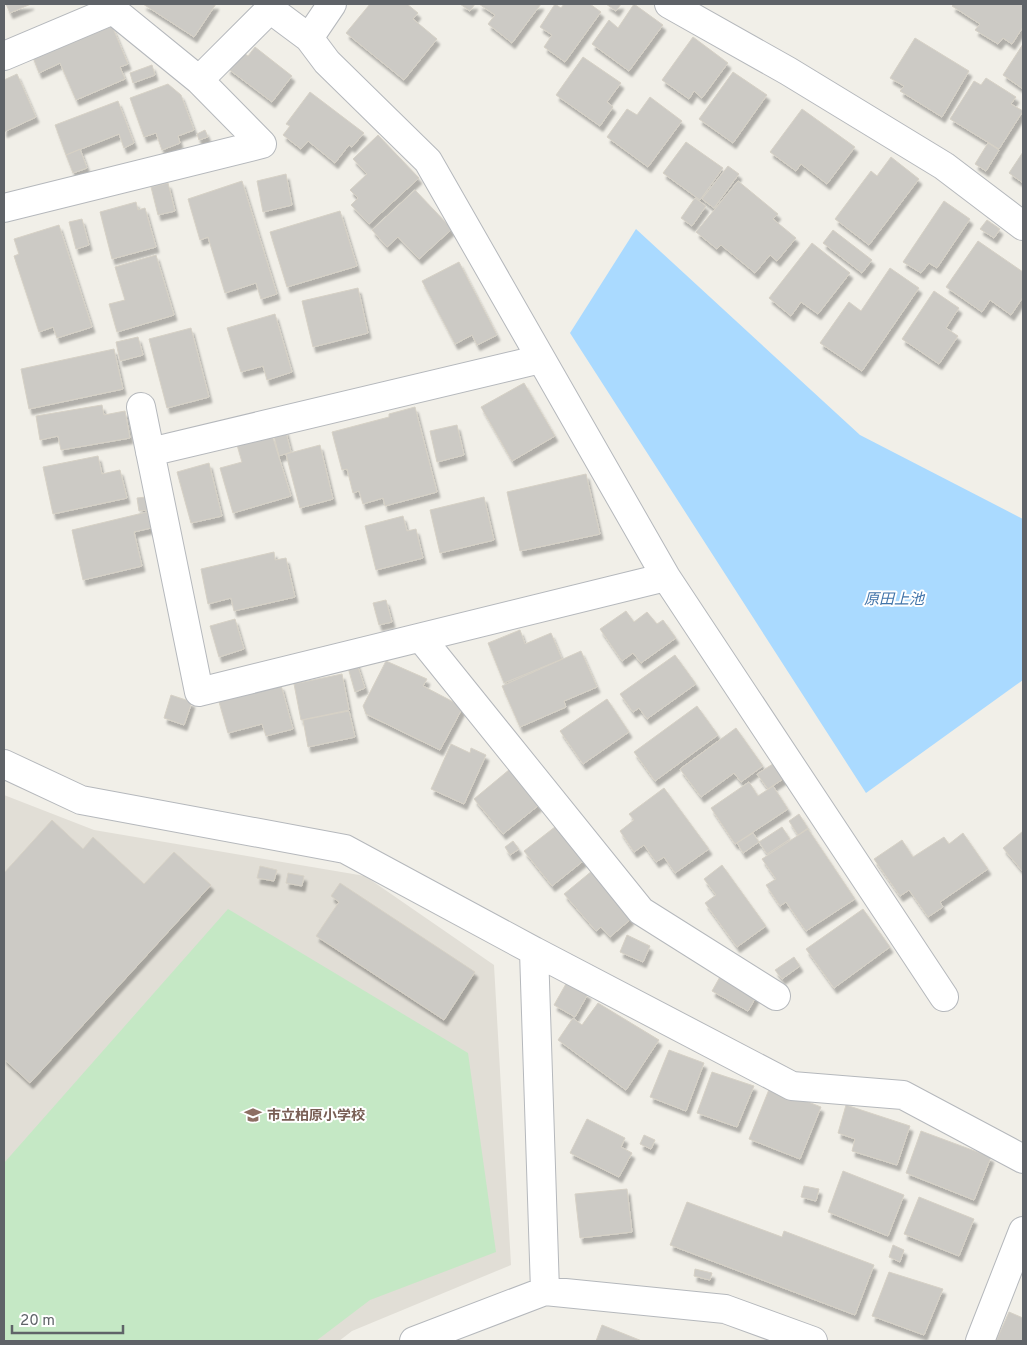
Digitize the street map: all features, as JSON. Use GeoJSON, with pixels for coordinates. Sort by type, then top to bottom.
{"type":"FeatureCollection","features":[{"type":"Feature","properties":{"kind":"street"},"geometry":{"type":"LineString","coordinates":[[309,38],[332,4]]}},
{"type":"Feature","properties":{"kind":"street"},"geometry":{"type":"LineString","coordinates":[[669,4],[788,71],[944,166],[1023,226]]}},
{"type":"Feature","properties":{"kind":"street"},"geometry":{"type":"LineString","coordinates":[[199,80],[270,9],[309,38],[327,62],[428,161],[666,577],[944,997]]}},
{"type":"Feature","properties":{"kind":"street"},"geometry":{"type":"LineString","coordinates":[[4,56],[113,10],[199,80],[262,144],[4,208]]}},
{"type":"Feature","properties":{"kind":"street"},"geometry":{"type":"LineString","coordinates":[[150,452],[541,359]]}},
{"type":"Feature","properties":{"kind":"street"},"geometry":{"type":"LineString","coordinates":[[141,407],[198,692],[666,577]]}},
{"type":"Feature","properties":{"kind":"street"},"geometry":{"type":"LineString","coordinates":[[421,638],[641,911],[776,996]]}},
{"type":"Feature","properties":{"kind":"street"},"geometry":{"type":"LineString","coordinates":[[4,764],[81,800],[345,849],[534,951],[792,1086],[903,1095],[1023,1160]]}},
{"type":"Feature","properties":{"kind":"street"},"geometry":{"type":"LineString","coordinates":[[534,951],[545,1291]]}},
{"type":"Feature","properties":{"kind":"street"},"geometry":{"type":"LineString","coordinates":[[980,1341],[1023,1231]]}},
{"type":"Feature","properties":{"kind":"street"},"geometry":{"type":"LineString","coordinates":[[414,1341],[545,1291],[725,1309],[813,1341]]}},
{"type":"Feature","properties":{"kind":"shaded area","name":"市立柏原小学校"},"geometry":{"type":"Polygon","coordinates":[[[4,795],[94,830],[365,876],[494,965],[511,1265],[352,1331],[339,1341],[4,1341],[4,795]]]}},
{"type":"Feature","properties":{"kind":"green space","name":"市立柏原小学校"},"geometry":{"type":"Polygon","coordinates":[[[228,909],[468,1053],[496,1252],[370,1300],[316,1341],[4,1341],[4,1163],[228,909]]]}},
{"type":"Feature","properties":{"kind":"water","name":"原田上池"},"geometry":{"type":"Polygon","coordinates":[[[636,229],[860,435],[1023,519],[1023,680],[866,793],[570,333],[636,229]]]}},
{"type":"Feature","properties":{"kind":"building"},"geometry":{"type":"Polygon","coordinates":[[[6,4],[31,4],[10,13],[6,4]]]}},
{"type":"Feature","properties":{"kind":"building"},"geometry":{"type":"Polygon","coordinates":[[[143,4],[216,4],[194,37],[143,4]]]}},
{"type":"Feature","properties":{"kind":"building"},"geometry":{"type":"Polygon","coordinates":[[[370,4],[407,4],[418,13],[413,19],[437,39],[404,80],[346,33],[370,4]]]}},
{"type":"Feature","properties":{"kind":"building"},"geometry":{"type":"Polygon","coordinates":[[[460,4],[475,4],[470,11],[460,4]]]}},
{"type":"Feature","properties":{"kind":"building"},"geometry":{"type":"Polygon","coordinates":[[[479,4],[541,4],[512,43],[488,24],[495,15],[479,4]]]}},
{"type":"Feature","properties":{"kind":"building"},"geometry":{"type":"Polygon","coordinates":[[[555,4],[561,8],[564,4],[590,4],[601,12],[565,62],[544,47],[552,35],[540,27],[555,4]]]}},
{"type":"Feature","properties":{"kind":"building"},"geometry":{"type":"Polygon","coordinates":[[[606,4],[621,4],[616,11],[606,4]]]}},
{"type":"Feature","properties":{"kind":"building"},"geometry":{"type":"Polygon","coordinates":[[[634,4],[663,25],[629,71],[592,44],[609,20],[618,28],[634,4]]]}},
{"type":"Feature","properties":{"kind":"building"},"geometry":{"type":"Polygon","coordinates":[[[954,4],[1023,4],[1023,27],[1012,44],[1003,38],[998,44],[975,30],[980,24],[952,6],[954,4]]]}},
{"type":"Feature","properties":{"kind":"building"},"geometry":{"type":"Polygon","coordinates":[[[112,26],[128,64],[120,67],[125,79],[76,100],[60,63],[39,73],[32,55],[55,45],[57,49],[112,26]]]}},
{"type":"Feature","properties":{"kind":"building"},"geometry":{"type":"Polygon","coordinates":[[[693,37],[728,63],[702,98],[694,91],[689,99],[662,80],[693,37]]]}},
{"type":"Feature","properties":{"kind":"building"},"geometry":{"type":"Polygon","coordinates":[[[915,38],[969,71],[942,117],[900,91],[904,86],[890,78],[915,38]]]}},
{"type":"Feature","properties":{"kind":"building"},"geometry":{"type":"Polygon","coordinates":[[[1023,44],[1023,89],[1003,75],[1023,44]]]}},
{"type":"Feature","properties":{"kind":"building"},"geometry":{"type":"Polygon","coordinates":[[[255,47],[292,76],[272,102],[227,68],[241,51],[248,56],[255,47]]]}},
{"type":"Feature","properties":{"kind":"building"},"geometry":{"type":"Polygon","coordinates":[[[583,57],[621,83],[607,102],[613,107],[600,126],[556,95],[583,57]]]}},
{"type":"Feature","properties":{"kind":"building"},"geometry":{"type":"Polygon","coordinates":[[[152,65],[155,75],[133,83],[130,73],[152,65]]]}},
{"type":"Feature","properties":{"kind":"building"},"geometry":{"type":"Polygon","coordinates":[[[733,72],[767,95],[733,143],[699,119],[733,72]]]}},
{"type":"Feature","properties":{"kind":"building"},"geometry":{"type":"Polygon","coordinates":[[[17,74],[36,117],[4,132],[4,80],[17,74]]]}},
{"type":"Feature","properties":{"kind":"building"},"geometry":{"type":"Polygon","coordinates":[[[986,78],[1016,97],[1011,104],[1023,111],[999,149],[950,119],[974,81],[981,85],[986,78]]]}},
{"type":"Feature","properties":{"kind":"building"},"geometry":{"type":"Polygon","coordinates":[[[168,84],[181,95],[194,130],[178,136],[180,143],[162,150],[156,133],[144,137],[130,98],[168,84]]]}},
{"type":"Feature","properties":{"kind":"building"},"geometry":{"type":"Polygon","coordinates":[[[310,92],[364,133],[352,147],[349,145],[335,163],[308,141],[301,149],[283,135],[290,126],[286,124],[310,92]]]}},
{"type":"Feature","properties":{"kind":"building"},"geometry":{"type":"Polygon","coordinates":[[[650,97],[682,121],[648,167],[607,137],[627,109],[637,115],[650,97]]]}},
{"type":"Feature","properties":{"kind":"building"},"geometry":{"type":"Polygon","coordinates":[[[118,101],[134,143],[124,148],[119,134],[66,155],[55,125],[118,101]]]}},
{"type":"Feature","properties":{"kind":"building"},"geometry":{"type":"Polygon","coordinates":[[[802,109],[855,147],[827,184],[801,164],[796,171],[770,152],[802,109]]]}},
{"type":"Feature","properties":{"kind":"building"},"geometry":{"type":"Polygon","coordinates":[[[205,130],[208,137],[199,140],[197,134],[205,130]]]}},
{"type":"Feature","properties":{"kind":"building"},"geometry":{"type":"Polygon","coordinates":[[[378,135],[419,178],[369,224],[351,205],[358,198],[350,190],[367,174],[353,159],[378,135]]]}},
{"type":"Feature","properties":{"kind":"building"},"geometry":{"type":"Polygon","coordinates":[[[686,142],[723,168],[700,200],[663,173],[686,142]]]}},
{"type":"Feature","properties":{"kind":"building"},"geometry":{"type":"Polygon","coordinates":[[[988,143],[999,150],[986,171],[975,164],[988,143]]]}},
{"type":"Feature","properties":{"kind":"building"},"geometry":{"type":"Polygon","coordinates":[[[80,149],[87,168],[73,173],[66,155],[80,149]]]}},
{"type":"Feature","properties":{"kind":"building"},"geometry":{"type":"Polygon","coordinates":[[[1023,152],[1023,183],[1009,173],[1023,152]]]}},
{"type":"Feature","properties":{"kind":"building"},"geometry":{"type":"Polygon","coordinates":[[[891,157],[919,179],[869,245],[835,219],[871,171],[877,176],[891,157]]]}},
{"type":"Feature","properties":{"kind":"building"},"geometry":{"type":"Polygon","coordinates":[[[728,166],[739,174],[714,208],[702,199],[728,166]]]}},
{"type":"Feature","properties":{"kind":"building"},"geometry":{"type":"Polygon","coordinates":[[[286,174],[292,205],[263,212],[257,181],[286,174]]]}},
{"type":"Feature","properties":{"kind":"building"},"geometry":{"type":"Polygon","coordinates":[[[242,181],[277,294],[261,299],[256,283],[225,293],[208,237],[200,240],[188,199],[242,181]]]}},
{"type":"Feature","properties":{"kind":"building"},"geometry":{"type":"Polygon","coordinates":[[[738,181],[778,214],[773,219],[796,238],[777,261],[770,255],[755,273],[721,245],[717,249],[696,232],[738,181]]]}},
{"type":"Feature","properties":{"kind":"building"},"geometry":{"type":"Polygon","coordinates":[[[168,183],[175,211],[158,215],[151,187],[168,183]]]}},
{"type":"Feature","properties":{"kind":"building"},"geometry":{"type":"Polygon","coordinates":[[[415,190],[452,229],[419,259],[398,237],[387,247],[372,230],[415,190]]]}},
{"type":"Feature","properties":{"kind":"building"},"geometry":{"type":"Polygon","coordinates":[[[695,198],[706,206],[692,226],[681,218],[695,198]]]}},
{"type":"Feature","properties":{"kind":"building"},"geometry":{"type":"Polygon","coordinates":[[[944,201],[970,219],[937,268],[929,263],[921,273],[903,262],[944,201]]]}},
{"type":"Feature","properties":{"kind":"building"},"geometry":{"type":"Polygon","coordinates":[[[136,202],[138,210],[145,208],[156,247],[112,259],[100,212],[136,202]]]}},
{"type":"Feature","properties":{"kind":"building"},"geometry":{"type":"Polygon","coordinates":[[[340,211],[357,266],[287,287],[270,232],[340,211]]]}},
{"type":"Feature","properties":{"kind":"building"},"geometry":{"type":"Polygon","coordinates":[[[82,219],[89,245],[76,249],[69,222],[82,219]]]}},
{"type":"Feature","properties":{"kind":"building"},"geometry":{"type":"Polygon","coordinates":[[[987,220],[1000,229],[994,238],[980,229],[987,220]]]}},
{"type":"Feature","properties":{"kind":"building"},"geometry":{"type":"Polygon","coordinates":[[[59,225],[92,327],[57,338],[53,327],[39,332],[14,256],[19,254],[14,239],[59,225]]]}},
{"type":"Feature","properties":{"kind":"building"},"geometry":{"type":"Polygon","coordinates":[[[833,230],[872,260],[862,273],[823,243],[833,230]]]}},
{"type":"Feature","properties":{"kind":"building"},"geometry":{"type":"Polygon","coordinates":[[[978,241],[1023,272],[1023,297],[1011,315],[990,300],[982,312],[946,287],[978,241]]]}},
{"type":"Feature","properties":{"kind":"building"},"geometry":{"type":"Polygon","coordinates":[[[812,243],[850,273],[818,314],[801,302],[791,316],[769,298],[812,243]]]}},
{"type":"Feature","properties":{"kind":"building"},"geometry":{"type":"Polygon","coordinates":[[[156,255],[174,315],[117,332],[109,304],[125,300],[115,267],[156,255]]]}},
{"type":"Feature","properties":{"kind":"building"},"geometry":{"type":"Polygon","coordinates":[[[459,262],[497,335],[477,345],[472,335],[455,344],[422,281],[459,262]]]}},
{"type":"Feature","properties":{"kind":"building"},"geometry":{"type":"Polygon","coordinates":[[[890,268],[919,288],[862,371],[820,343],[849,302],[861,311],[890,268]]]}},
{"type":"Feature","properties":{"kind":"building"},"geometry":{"type":"Polygon","coordinates":[[[358,288],[368,333],[313,347],[302,301],[358,288]]]}},
{"type":"Feature","properties":{"kind":"building"},"geometry":{"type":"Polygon","coordinates":[[[934,291],[959,308],[946,328],[958,336],[939,364],[902,339],[934,291]]]}},
{"type":"Feature","properties":{"kind":"building"},"geometry":{"type":"Polygon","coordinates":[[[275,314],[292,372],[267,380],[263,366],[241,372],[227,328],[275,314]]]}},
{"type":"Feature","properties":{"kind":"building"},"geometry":{"type":"Polygon","coordinates":[[[191,328],[209,397],[167,408],[149,339],[191,328]]]}},
{"type":"Feature","properties":{"kind":"building"},"geometry":{"type":"Polygon","coordinates":[[[138,337],[143,355],[120,361],[116,342],[138,337]]]}},
{"type":"Feature","properties":{"kind":"building"},"geometry":{"type":"Polygon","coordinates":[[[114,349],[123,389],[29,409],[21,369],[114,349]]]}},
{"type":"Feature","properties":{"kind":"building"},"geometry":{"type":"Polygon","coordinates":[[[524,383],[555,436],[512,461],[481,407],[524,383]]]}},
{"type":"Feature","properties":{"kind":"building"},"geometry":{"type":"Polygon","coordinates":[[[102,405],[104,415],[125,411],[130,438],[61,450],[58,436],[40,440],[36,416],[102,405]]]}},
{"type":"Feature","properties":{"kind":"building"},"geometry":{"type":"Polygon","coordinates":[[[415,407],[437,492],[385,506],[383,498],[363,504],[359,491],[353,493],[347,469],[342,470],[332,432],[389,417],[389,414],[415,407]]]}},
{"type":"Feature","properties":{"kind":"building"},"geometry":{"type":"Polygon","coordinates":[[[457,425],[464,455],[437,462],[430,431],[457,425]]]}},
{"type":"Feature","properties":{"kind":"building"},"geometry":{"type":"Polygon","coordinates":[[[285,429],[291,452],[279,456],[273,432],[285,429]]]}},
{"type":"Feature","properties":{"kind":"building"},"geometry":{"type":"Polygon","coordinates":[[[272,435],[291,496],[233,513],[220,468],[242,462],[237,445],[272,435]]]}},
{"type":"Feature","properties":{"kind":"building"},"geometry":{"type":"Polygon","coordinates":[[[320,445],[333,499],[300,508],[286,454],[320,445]]]}},
{"type":"Feature","properties":{"kind":"building"},"geometry":{"type":"Polygon","coordinates":[[[98,456],[102,474],[120,470],[127,498],[53,514],[43,467],[98,456]]]}},
{"type":"Feature","properties":{"kind":"building"},"geometry":{"type":"Polygon","coordinates":[[[209,463],[222,516],[191,523],[177,472],[209,463]]]}},
{"type":"Feature","properties":{"kind":"building"},"geometry":{"type":"Polygon","coordinates":[[[586,474],[600,534],[520,551],[507,492],[586,474]]]}},
{"type":"Feature","properties":{"kind":"building"},"geometry":{"type":"Polygon","coordinates":[[[146,497],[148,510],[139,511],[137,498],[146,497]]]}},
{"type":"Feature","properties":{"kind":"building"},"geometry":{"type":"Polygon","coordinates":[[[484,497],[494,540],[440,553],[430,510],[484,497]]]}},
{"type":"Feature","properties":{"kind":"building"},"geometry":{"type":"Polygon","coordinates":[[[147,512],[151,528],[134,532],[142,566],[83,580],[72,530],[147,512]]]}},
{"type":"Feature","properties":{"kind":"building"},"geometry":{"type":"Polygon","coordinates":[[[403,516],[407,531],[416,529],[423,558],[376,570],[365,526],[403,516]]]}},
{"type":"Feature","properties":{"kind":"building"},"geometry":{"type":"Polygon","coordinates":[[[274,552],[275,560],[286,558],[295,597],[234,611],[231,598],[208,604],[201,569],[274,552]]]}},
{"type":"Feature","properties":{"kind":"building"},"geometry":{"type":"Polygon","coordinates":[[[386,600],[392,622],[379,625],[373,603],[386,600]]]}},
{"type":"Feature","properties":{"kind":"building"},"geometry":{"type":"Polygon","coordinates":[[[626,611],[634,622],[647,612],[657,624],[663,620],[676,638],[641,663],[633,653],[622,661],[600,629],[626,611]]]}},
{"type":"Feature","properties":{"kind":"building"},"geometry":{"type":"Polygon","coordinates":[[[235,619],[244,649],[219,657],[210,626],[235,619]]]}},
{"type":"Feature","properties":{"kind":"building"},"geometry":{"type":"Polygon","coordinates":[[[520,630],[525,644],[551,633],[562,659],[504,683],[488,643],[520,630]]]}},
{"type":"Feature","properties":{"kind":"building"},"geometry":{"type":"Polygon","coordinates":[[[581,651],[597,687],[564,701],[566,707],[520,727],[502,686],[581,651]]]}},
{"type":"Feature","properties":{"kind":"building"},"geometry":{"type":"Polygon","coordinates":[[[675,655],[696,684],[647,719],[639,708],[633,712],[620,694],[675,655]]]}},
{"type":"Feature","properties":{"kind":"building"},"geometry":{"type":"Polygon","coordinates":[[[356,661],[365,688],[355,692],[347,664],[356,661]]]}},
{"type":"Feature","properties":{"kind":"building"},"geometry":{"type":"Polygon","coordinates":[[[386,661],[427,679],[423,686],[463,707],[440,750],[366,714],[363,706],[386,661]]]}},
{"type":"Feature","properties":{"kind":"building"},"geometry":{"type":"Polygon","coordinates":[[[342,674],[349,710],[301,720],[294,684],[342,674]]]}},
{"type":"Feature","properties":{"kind":"building"},"geometry":{"type":"Polygon","coordinates":[[[281,685],[293,729],[266,736],[262,724],[228,733],[219,702],[281,685]]]}},
{"type":"Feature","properties":{"kind":"building"},"geometry":{"type":"Polygon","coordinates":[[[171,695],[192,702],[184,725],[164,718],[171,695]]]}},
{"type":"Feature","properties":{"kind":"building"},"geometry":{"type":"Polygon","coordinates":[[[607,699],[629,732],[583,764],[560,731],[607,699]]]}},
{"type":"Feature","properties":{"kind":"building"},"geometry":{"type":"Polygon","coordinates":[[[697,706],[718,735],[655,781],[634,752],[697,706]]]}},
{"type":"Feature","properties":{"kind":"building"},"geometry":{"type":"Polygon","coordinates":[[[349,711],[355,737],[308,747],[303,720],[349,711]]]}},
{"type":"Feature","properties":{"kind":"building"},"geometry":{"type":"Polygon","coordinates":[[[736,728],[763,766],[741,782],[734,773],[701,797],[680,769],[736,728]]]}},
{"type":"Feature","properties":{"kind":"building"},"geometry":{"type":"Polygon","coordinates":[[[451,744],[470,753],[471,748],[486,755],[464,804],[431,789],[451,744]]]}},
{"type":"Feature","properties":{"kind":"building"},"geometry":{"type":"Polygon","coordinates":[[[776,762],[786,777],[768,789],[757,774],[776,762]]]}},
{"type":"Feature","properties":{"kind":"building"},"geometry":{"type":"Polygon","coordinates":[[[510,769],[539,805],[503,834],[474,799],[510,769]]]}},
{"type":"Feature","properties":{"kind":"building"},"geometry":{"type":"Polygon","coordinates":[[[749,782],[758,796],[773,786],[788,809],[735,844],[711,808],[749,782]]]}},
{"type":"Feature","properties":{"kind":"building"},"geometry":{"type":"Polygon","coordinates":[[[664,788],[709,849],[675,873],[664,857],[656,862],[644,845],[634,852],[620,831],[634,820],[629,814],[664,788]]]}},
{"type":"Feature","properties":{"kind":"building"},"geometry":{"type":"Polygon","coordinates":[[[799,814],[808,828],[798,835],[789,821],[799,814]]]}},
{"type":"Feature","properties":{"kind":"building"},"geometry":{"type":"Polygon","coordinates":[[[52,820],[83,849],[93,837],[144,884],[174,852],[211,885],[30,1083],[4,1059],[4,873],[52,820]]]}},
{"type":"Feature","properties":{"kind":"building"},"geometry":{"type":"Polygon","coordinates":[[[560,823],[587,858],[552,886],[524,851],[560,823]]]}},
{"type":"Feature","properties":{"kind":"building"},"geometry":{"type":"Polygon","coordinates":[[[782,827],[790,839],[767,854],[759,842],[782,827]]]}},
{"type":"Feature","properties":{"kind":"building"},"geometry":{"type":"Polygon","coordinates":[[[808,829],[855,899],[806,931],[786,902],[780,906],[766,885],[776,879],[762,859],[808,829]]]}},
{"type":"Feature","properties":{"kind":"building"},"geometry":{"type":"Polygon","coordinates":[[[1023,831],[1023,872],[1003,848],[1023,831]]]}},
{"type":"Feature","properties":{"kind":"building"},"geometry":{"type":"Polygon","coordinates":[[[753,833],[759,842],[743,853],[737,843],[753,833]]]}},
{"type":"Feature","properties":{"kind":"building"},"geometry":{"type":"Polygon","coordinates":[[[963,833],[988,869],[940,902],[943,907],[928,917],[909,890],[900,896],[874,859],[902,840],[913,857],[944,837],[949,844],[963,833]]]}},
{"type":"Feature","properties":{"kind":"building"},"geometry":{"type":"Polygon","coordinates":[[[513,841],[519,849],[510,855],[505,847],[513,841]]]}},
{"type":"Feature","properties":{"kind":"building"},"geometry":{"type":"Polygon","coordinates":[[[722,865],[766,926],[737,947],[705,903],[716,895],[704,879],[722,865]]]}},
{"type":"Feature","properties":{"kind":"building"},"geometry":{"type":"Polygon","coordinates":[[[260,866],[277,870],[274,881],[257,878],[260,866]]]}},
{"type":"Feature","properties":{"kind":"building"},"geometry":{"type":"Polygon","coordinates":[[[598,866],[631,919],[610,937],[601,927],[596,931],[564,894],[598,866]]]}},
{"type":"Feature","properties":{"kind":"building"},"geometry":{"type":"Polygon","coordinates":[[[288,873],[304,876],[302,886],[286,883],[288,873]]]}},
{"type":"Feature","properties":{"kind":"building"},"geometry":{"type":"Polygon","coordinates":[[[340,883],[475,972],[444,1020],[316,936],[339,902],[331,896],[340,883]]]}},
{"type":"Feature","properties":{"kind":"building"},"geometry":{"type":"Polygon","coordinates":[[[863,909],[890,947],[834,988],[806,949],[863,909]]]}},
{"type":"Feature","properties":{"kind":"building"},"geometry":{"type":"Polygon","coordinates":[[[627,935],[650,946],[643,962],[620,952],[627,935]]]}},
{"type":"Feature","properties":{"kind":"building"},"geometry":{"type":"Polygon","coordinates":[[[794,957],[800,966],[782,979],[775,970],[794,957]]]}},
{"type":"Feature","properties":{"kind":"building"},"geometry":{"type":"Polygon","coordinates":[[[721,975],[757,995],[748,1011],[712,991],[721,975]]]}},
{"type":"Feature","properties":{"kind":"building"},"geometry":{"type":"Polygon","coordinates":[[[567,982],[588,994],[575,1017],[554,1005],[567,982]]]}},
{"type":"Feature","properties":{"kind":"building"},"geometry":{"type":"Polygon","coordinates":[[[598,1003],[659,1040],[626,1090],[558,1040],[573,1018],[582,1025],[598,1003]]]}},
{"type":"Feature","properties":{"kind":"building"},"geometry":{"type":"Polygon","coordinates":[[[669,1050],[704,1063],[686,1111],[650,1097],[669,1050]]]}},
{"type":"Feature","properties":{"kind":"building"},"geometry":{"type":"Polygon","coordinates":[[[712,1072],[754,1086],[737,1127],[697,1113],[712,1072]]]}},
{"type":"Feature","properties":{"kind":"building"},"geometry":{"type":"Polygon","coordinates":[[[770,1087],[821,1107],[800,1159],[749,1139],[770,1087]]]}},
{"type":"Feature","properties":{"kind":"building"},"geometry":{"type":"Polygon","coordinates":[[[846,1105],[910,1126],[897,1165],[852,1151],[855,1139],[838,1133],[846,1105]]]}},
{"type":"Feature","properties":{"kind":"building"},"geometry":{"type":"Polygon","coordinates":[[[587,1119],[625,1138],[621,1147],[632,1153],[619,1177],[570,1153],[587,1119]]]}},
{"type":"Feature","properties":{"kind":"building"},"geometry":{"type":"Polygon","coordinates":[[[921,1131],[991,1157],[974,1200],[906,1173],[921,1131]]]}},
{"type":"Feature","properties":{"kind":"building"},"geometry":{"type":"Polygon","coordinates":[[[644,1135],[655,1140],[651,1149],[640,1144],[644,1135]]]}},
{"type":"Feature","properties":{"kind":"building"},"geometry":{"type":"Polygon","coordinates":[[[843,1171],[904,1195],[888,1236],[828,1212],[843,1171]]]}},
{"type":"Feature","properties":{"kind":"building"},"geometry":{"type":"Polygon","coordinates":[[[804,1186],[819,1189],[816,1201],[801,1197],[804,1186]]]}},
{"type":"Feature","properties":{"kind":"building"},"geometry":{"type":"Polygon","coordinates":[[[627,1189],[632,1232],[580,1238],[575,1194],[627,1189]]]}},
{"type":"Feature","properties":{"kind":"building"},"geometry":{"type":"Polygon","coordinates":[[[919,1197],[974,1219],[959,1256],[904,1234],[919,1197]]]}},
{"type":"Feature","properties":{"kind":"building"},"geometry":{"type":"Polygon","coordinates":[[[687,1202],[782,1237],[784,1231],[874,1265],[855,1315],[670,1245],[687,1202]]]}},
{"type":"Feature","properties":{"kind":"building"},"geometry":{"type":"Polygon","coordinates":[[[893,1245],[904,1250],[900,1262],[889,1257],[893,1245]]]}},
{"type":"Feature","properties":{"kind":"building"},"geometry":{"type":"Polygon","coordinates":[[[695,1269],[712,1273],[710,1280],[694,1276],[695,1269]]]}},
{"type":"Feature","properties":{"kind":"building"},"geometry":{"type":"Polygon","coordinates":[[[889,1272],[943,1289],[924,1335],[872,1316],[889,1272]]]}},
{"type":"Feature","properties":{"kind":"building"},"geometry":{"type":"Polygon","coordinates":[[[1009,1312],[1023,1318],[1023,1341],[996,1341],[1009,1312]]]}},
{"type":"Feature","properties":{"kind":"building"},"geometry":{"type":"Polygon","coordinates":[[[602,1325],[642,1341],[596,1341],[602,1325]]]}},
{"type":"Feature","properties":{"kind":"place","name":"市立柏原小学校"},"geometry":{"type":"Point","coordinates":[253,1115]}}]}
